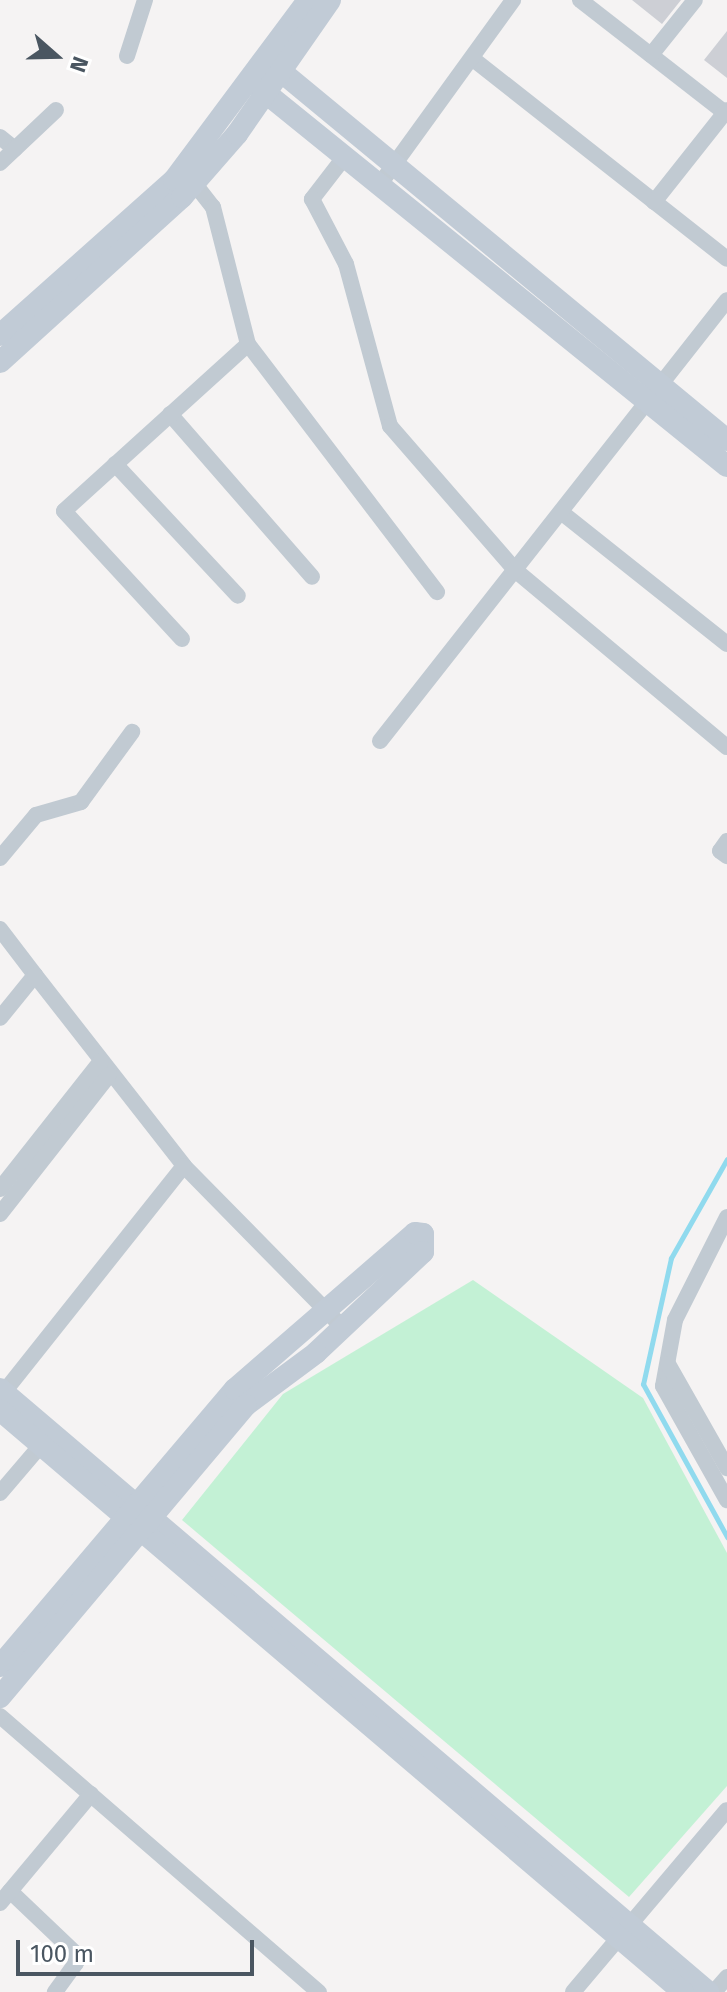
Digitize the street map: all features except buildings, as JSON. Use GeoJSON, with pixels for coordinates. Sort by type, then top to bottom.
{"type":"FeatureCollection","features":[{"type":"Feature","properties":{"kind":"street"},"geometry":{"type":"LineString","coordinates":[[127,56],[145,0]]}},
{"type":"Feature","properties":{"kind":"street"},"geometry":{"type":"LineString","coordinates":[[274,65],[308,0]]}},
{"type":"Feature","properties":{"kind":"street"},"geometry":{"type":"LineString","coordinates":[[2,350],[194,183],[274,65],[330,0]]}},
{"type":"Feature","properties":{"kind":"street"},"geometry":{"type":"LineString","coordinates":[[387,175],[513,0]]}},
{"type":"Feature","properties":{"kind":"street"},"geometry":{"type":"LineString","coordinates":[[580,0],[726,112],[654,202]]}},
{"type":"Feature","properties":{"kind":"street"},"geometry":{"type":"LineString","coordinates":[[651,55],[695,0]]}},
{"type":"Feature","properties":{"kind":"street"},"geometry":{"type":"LineString","coordinates":[[473,59],[727,259]]}},
{"type":"Feature","properties":{"kind":"street"},"geometry":{"type":"LineString","coordinates":[[274,65],[387,175],[654,395],[727,466]]}},
{"type":"Feature","properties":{"kind":"street"},"geometry":{"type":"LineString","coordinates":[[259,86],[346,155],[387,175]]}},
{"type":"Feature","properties":{"kind":"street"},"geometry":{"type":"LineString","coordinates":[[2,350],[174,180],[259,86]]}},
{"type":"Feature","properties":{"kind":"street"},"geometry":{"type":"LineString","coordinates":[[0,163],[56,110]]}},
{"type":"Feature","properties":{"kind":"street"},"geometry":{"type":"LineString","coordinates":[[0,137],[15,149]]}},
{"type":"Feature","properties":{"kind":"street"},"geometry":{"type":"LineString","coordinates":[[346,155],[312,199],[346,264],[390,426],[515,570],[727,747]]}},
{"type":"Feature","properties":{"kind":"street"},"geometry":{"type":"LineString","coordinates":[[194,183],[213,207],[248,344],[437,592]]}},
{"type":"Feature","properties":{"kind":"street"},"geometry":{"type":"LineString","coordinates":[[380,741],[727,300]]}},
{"type":"Feature","properties":{"kind":"street"},"geometry":{"type":"LineString","coordinates":[[182,639],[64,511],[248,344]]}},
{"type":"Feature","properties":{"kind":"street"},"geometry":{"type":"LineString","coordinates":[[654,395],[727,440]]}},
{"type":"Feature","properties":{"kind":"street"},"geometry":{"type":"LineString","coordinates":[[170,414],[312,577]]}},
{"type":"Feature","properties":{"kind":"street"},"geometry":{"type":"LineString","coordinates":[[115,464],[238,596]]}},
{"type":"Feature","properties":{"kind":"street"},"geometry":{"type":"LineString","coordinates":[[561,512],[727,644]]}},
{"type":"Feature","properties":{"kind":"street"},"geometry":{"type":"LineString","coordinates":[[0,858],[36,815],[81,802],[132,732]]}},
{"type":"Feature","properties":{"kind":"street"},"geometry":{"type":"LineString","coordinates":[[727,841],[720,851],[727,856]]}},
{"type":"Feature","properties":{"kind":"street"},"geometry":{"type":"LineString","coordinates":[[0,929],[184,1166],[336,1320],[255,1396],[0,1666]]}},
{"type":"Feature","properties":{"kind":"street"},"geometry":{"type":"LineString","coordinates":[[0,1018],[35,975]]}},
{"type":"Feature","properties":{"kind":"street"},"geometry":{"type":"LineString","coordinates":[[0,1189],[105,1068]]}},
{"type":"Feature","properties":{"kind":"street"},"geometry":{"type":"LineString","coordinates":[[0,1214],[105,1068]]}},
{"type":"Feature","properties":{"kind":"street"},"geometry":{"type":"LineString","coordinates":[[1,1397],[184,1166]]}},
{"type":"Feature","properties":{"kind":"street"},"geometry":{"type":"LineString","coordinates":[[727,1217],[675,1320],[663,1386],[727,1500]]}},
{"type":"Feature","properties":{"kind":"street"},"geometry":{"type":"LineString","coordinates":[[668,1364],[727,1468]]}},
{"type":"Feature","properties":{"kind":"street"},"geometry":{"type":"LineString","coordinates":[[1,1397],[41,1445],[138,1518]]}},
{"type":"Feature","properties":{"kind":"street"},"geometry":{"type":"LineString","coordinates":[[1,1397],[138,1518],[624,1932],[708,1992]]}},
{"type":"Feature","properties":{"kind":"street"},"geometry":{"type":"LineString","coordinates":[[0,1493],[41,1445]]}},
{"type":"Feature","properties":{"kind":"street"},"geometry":{"type":"LineString","coordinates":[[0,1697],[138,1518]]}},
{"type":"Feature","properties":{"kind":"street"},"geometry":{"type":"LineString","coordinates":[[0,1716],[319,1992]]}},
{"type":"Feature","properties":{"kind":"street"},"geometry":{"type":"LineString","coordinates":[[55,1992],[76,1963],[75,1953],[5,1897],[91,1794]]}},
{"type":"Feature","properties":{"kind":"street"},"geometry":{"type":"LineString","coordinates":[[573,1992],[727,1810]]}},
{"type":"Feature","properties":{"kind":"street"},"geometry":{"type":"LineString","coordinates":[[624,1932],[683,1992]]}},
{"type":"Feature","properties":{"kind":"street"},"geometry":{"type":"LineString","coordinates":[[714,1992],[727,1977]]}},
{"type":"Feature","properties":{"kind":"green space"},"geometry":{"type":"Polygon","coordinates":[[[473,1280],[643,1398],[727,1553],[727,1786],[629,1897],[182,1520],[283,1394],[473,1280]]]}},
{"type":"Feature","properties":{"kind":"waterway"},"geometry":{"type":"LineString","coordinates":[[727,1159],[671,1258],[643,1384],[727,1537]]}}]}
